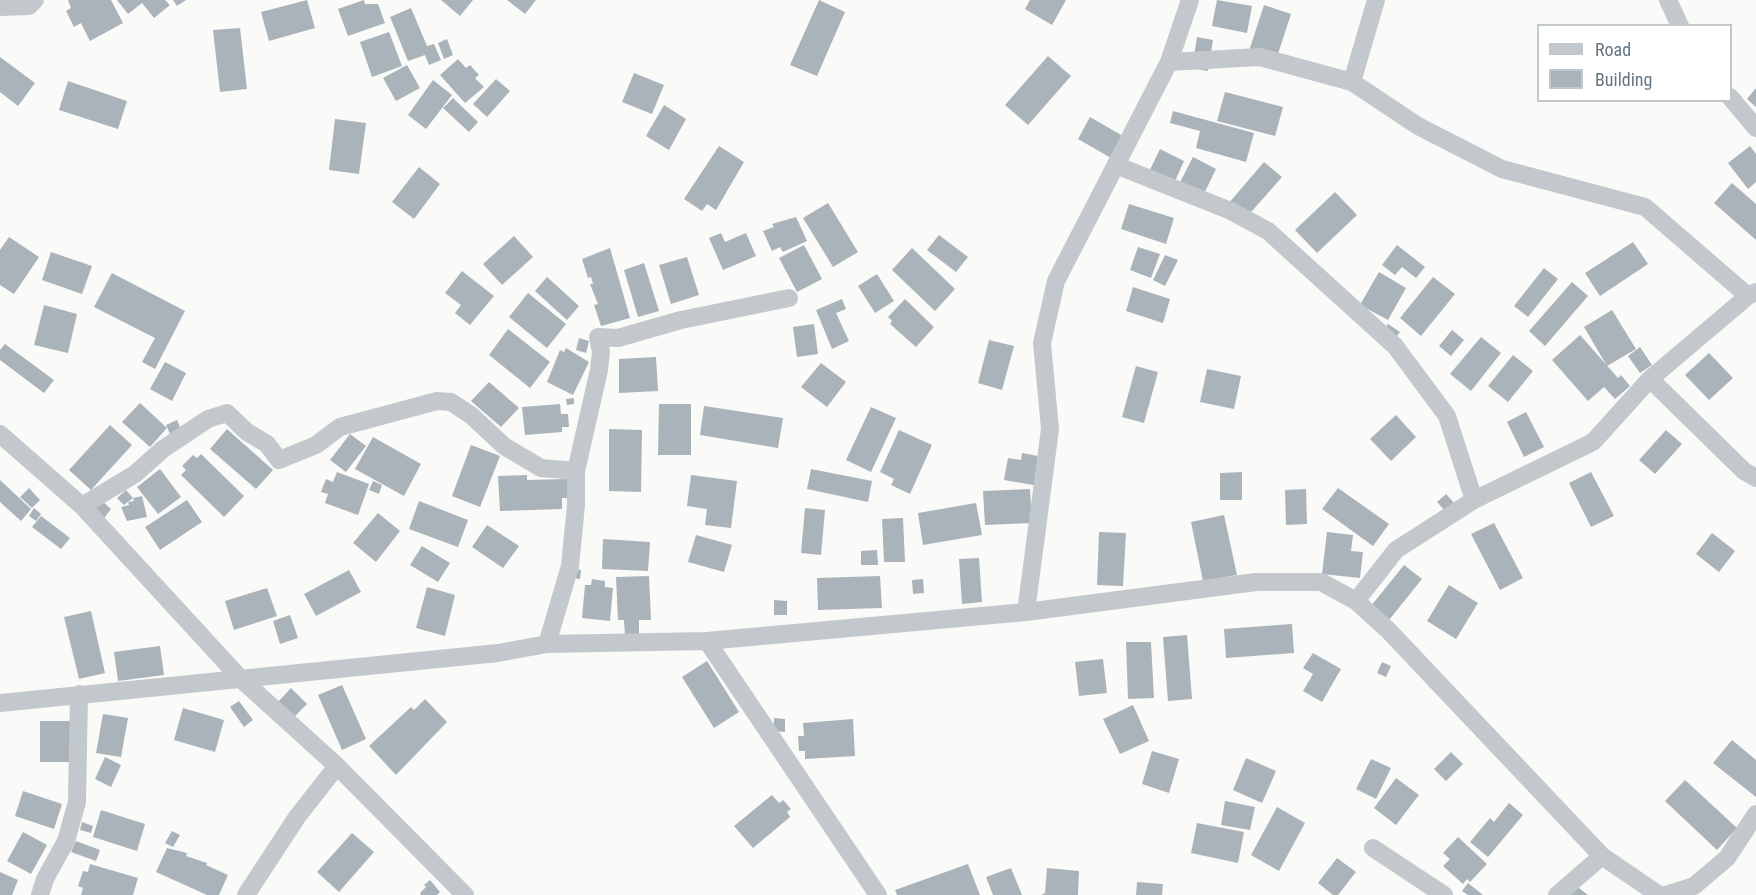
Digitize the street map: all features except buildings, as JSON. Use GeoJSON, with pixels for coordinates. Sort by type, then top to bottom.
{"type":"FeatureCollection","features":[{"type":"Feature","properties":{"kind":"street"},"geometry":{"type":"LineString","coordinates":[[0,7],[29,6],[35,0]]}},
{"type":"Feature","properties":{"kind":"street"},"geometry":{"type":"LineString","coordinates":[[1026,612],[1050,429],[1042,343],[1056,281],[1118,166],[1169,62],[1190,0]]}},
{"type":"Feature","properties":{"kind":"street"},"geometry":{"type":"LineString","coordinates":[[1352,82],[1376,0]]}},
{"type":"Feature","properties":{"kind":"street"},"geometry":{"type":"LineString","coordinates":[[1668,0],[1679,24]]}},
{"type":"Feature","properties":{"kind":"street"},"geometry":{"type":"LineString","coordinates":[[1169,62],[1260,57],[1352,82],[1418,126],[1502,170],[1645,207],[1752,294],[1650,379],[1593,442],[1474,500],[1396,550],[1356,602]]}},
{"type":"Feature","properties":{"kind":"street"},"geometry":{"type":"LineString","coordinates":[[1732,98],[1756,128]]}},
{"type":"Feature","properties":{"kind":"street"},"geometry":{"type":"LineString","coordinates":[[1118,166],[1231,211],[1268,231],[1395,346],[1447,416],[1474,500]]}},
{"type":"Feature","properties":{"kind":"street"},"geometry":{"type":"LineString","coordinates":[[547,644],[570,566],[576,505],[576,471],[599,370],[601,352],[598,337],[618,338],[681,320],[789,298]]}},
{"type":"Feature","properties":{"kind":"street"},"geometry":{"type":"LineString","coordinates":[[1650,379],[1744,471],[1756,478]]}},
{"type":"Feature","properties":{"kind":"street"},"geometry":{"type":"LineString","coordinates":[[82,506],[135,474],[163,449],[208,419],[227,413],[247,432],[267,444],[279,460],[316,445],[340,427],[437,401],[451,402],[472,416],[504,446],[540,468],[576,471]]}},
{"type":"Feature","properties":{"kind":"street"},"geometry":{"type":"LineString","coordinates":[[2,440],[82,506],[241,679],[337,766],[465,895]]}},
{"type":"Feature","properties":{"kind":"street"},"geometry":{"type":"LineString","coordinates":[[0,703],[498,653],[547,644],[707,641],[1026,612],[1267,582],[1321,582],[1356,602],[1388,630],[1602,856],[1659,895]]}},
{"type":"Feature","properties":{"kind":"street"},"geometry":{"type":"LineString","coordinates":[[707,641],[878,895]]}},
{"type":"Feature","properties":{"kind":"street"},"geometry":{"type":"LineString","coordinates":[[40,895],[45,879],[66,841],[77,802],[80,694]]}},
{"type":"Feature","properties":{"kind":"street"},"geometry":{"type":"LineString","coordinates":[[246,895],[297,816],[337,766]]}},
{"type":"Feature","properties":{"kind":"street"},"geometry":{"type":"LineString","coordinates":[[1665,895],[1694,886],[1727,858],[1756,814]]}},
{"type":"Feature","properties":{"kind":"street"},"geometry":{"type":"LineString","coordinates":[[1373,849],[1444,895]]}},
{"type":"Feature","properties":{"kind":"street"},"geometry":{"type":"LineString","coordinates":[[1557,895],[1602,856]]}}]}
